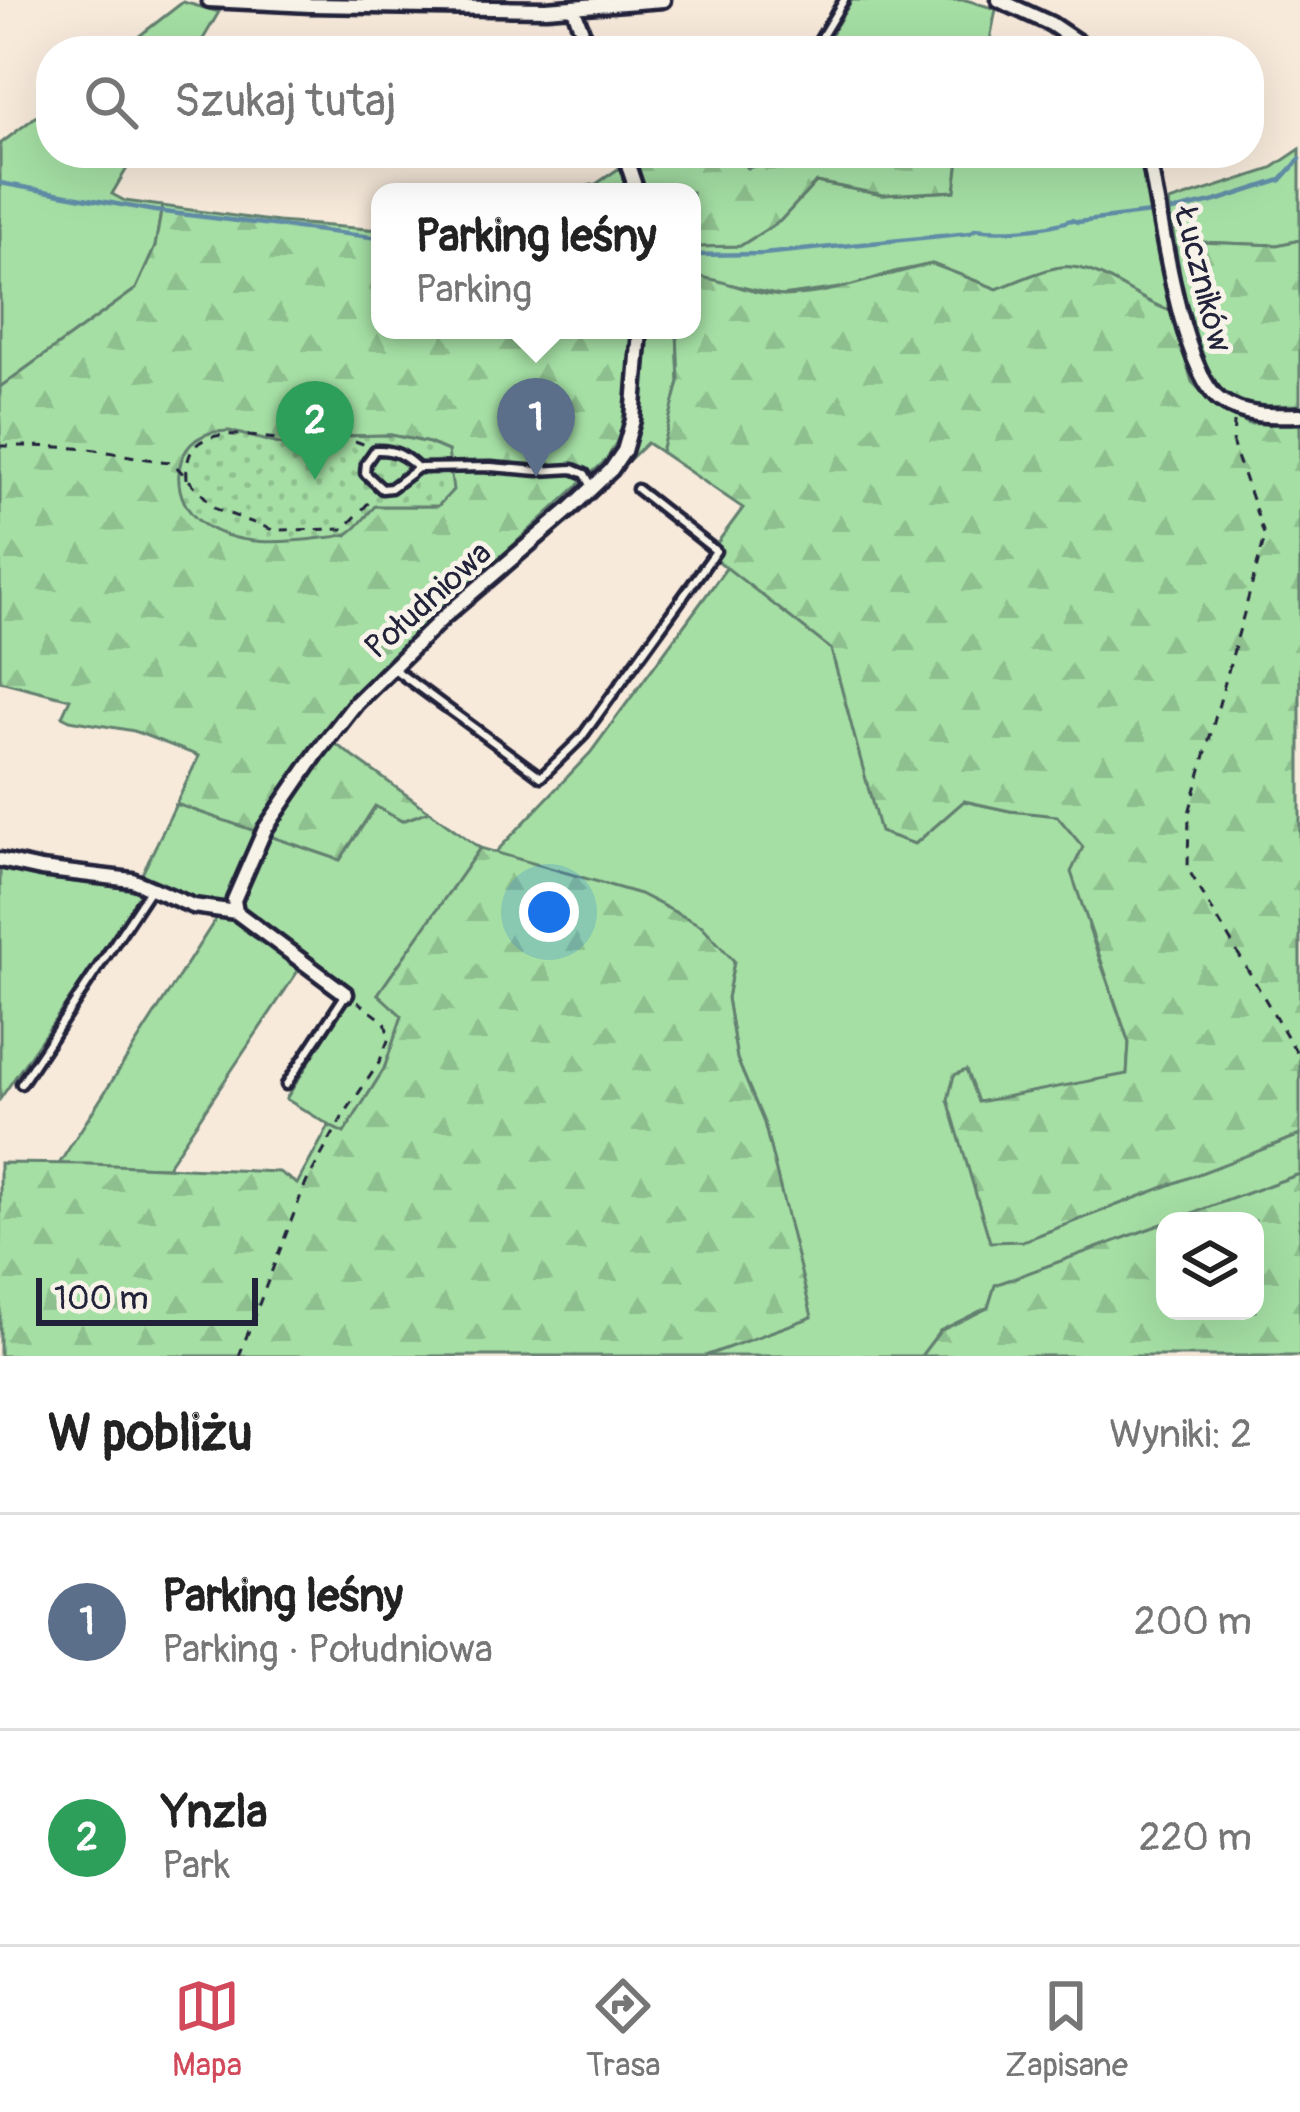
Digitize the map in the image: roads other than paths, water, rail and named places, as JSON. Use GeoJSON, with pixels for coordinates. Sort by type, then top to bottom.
{"type":"FeatureCollection","features":[{"type":"Feature","properties":{"kind":"street"},"geometry":{"type":"LineString","coordinates":[[208,0],[574,9],[663,0]]}},
{"type":"Feature","properties":{"kind":"street"},"geometry":{"type":"LineString","coordinates":[[999,0],[1069,36]]}},
{"type":"Feature","properties":{"kind":"street"},"geometry":{"type":"LineString","coordinates":[[574,9],[584,36]]}},
{"type":"Feature","properties":{"kind":"street","name":"Łuczników"},"geometry":{"type":"LineString","coordinates":[[1151,168],[1179,312],[1204,384],[1234,408],[1260,416],[1300,415]]}},
{"type":"Feature","properties":{"kind":"street","name":"Południowa"},"geometry":{"type":"LineString","coordinates":[[236,912],[234,900],[265,829],[356,704],[445,616],[611,470],[624,451],[633,420],[639,339]]}},
{"type":"Feature","properties":{"kind":"street"},"geometry":{"type":"LineString","coordinates":[[0,860],[132,880],[193,906],[236,912],[346,994]]}},
{"type":"Feature","properties":{"kind":"lane"},"geometry":{"type":"LineString","coordinates":[[822,36],[844,0]]}},
{"type":"Feature","properties":{"kind":"lane"},"geometry":{"type":"LineString","coordinates":[[418,468],[391,449],[375,450],[365,463],[365,473],[382,489],[391,488],[418,468],[573,469],[585,474],[593,488]]}},
{"type":"Feature","properties":{"kind":"lane"},"geometry":{"type":"LineString","coordinates":[[392,667],[542,777],[581,738],[716,551],[637,489]]}},
{"type":"Feature","properties":{"kind":"lane"},"geometry":{"type":"LineString","coordinates":[[20,1084],[151,888]]}},
{"type":"Feature","properties":{"kind":"lane"},"geometry":{"type":"LineString","coordinates":[[286,1085],[346,994]]}},
{"type":"Feature","properties":{"kind":"waterway"},"geometry":{"type":"LineString","coordinates":[[1172,211],[1281,180],[1300,159]]}},
{"type":"Feature","properties":{"kind":"waterway"},"geometry":{"type":"LineString","coordinates":[[0,183],[155,211],[371,237]]}},
{"type":"Feature","properties":{"kind":"waterway"},"geometry":{"type":"LineString","coordinates":[[701,255],[763,254],[1150,213]]}},
{"type":"Feature","properties":{"kind":"place","name":"Parking leśny"},"geometry":{"type":"Point","coordinates":[536,477]}},
{"type":"Feature","properties":{"kind":"place","name":"Ynzla"},"geometry":{"type":"Point","coordinates":[315,480]}}]}
